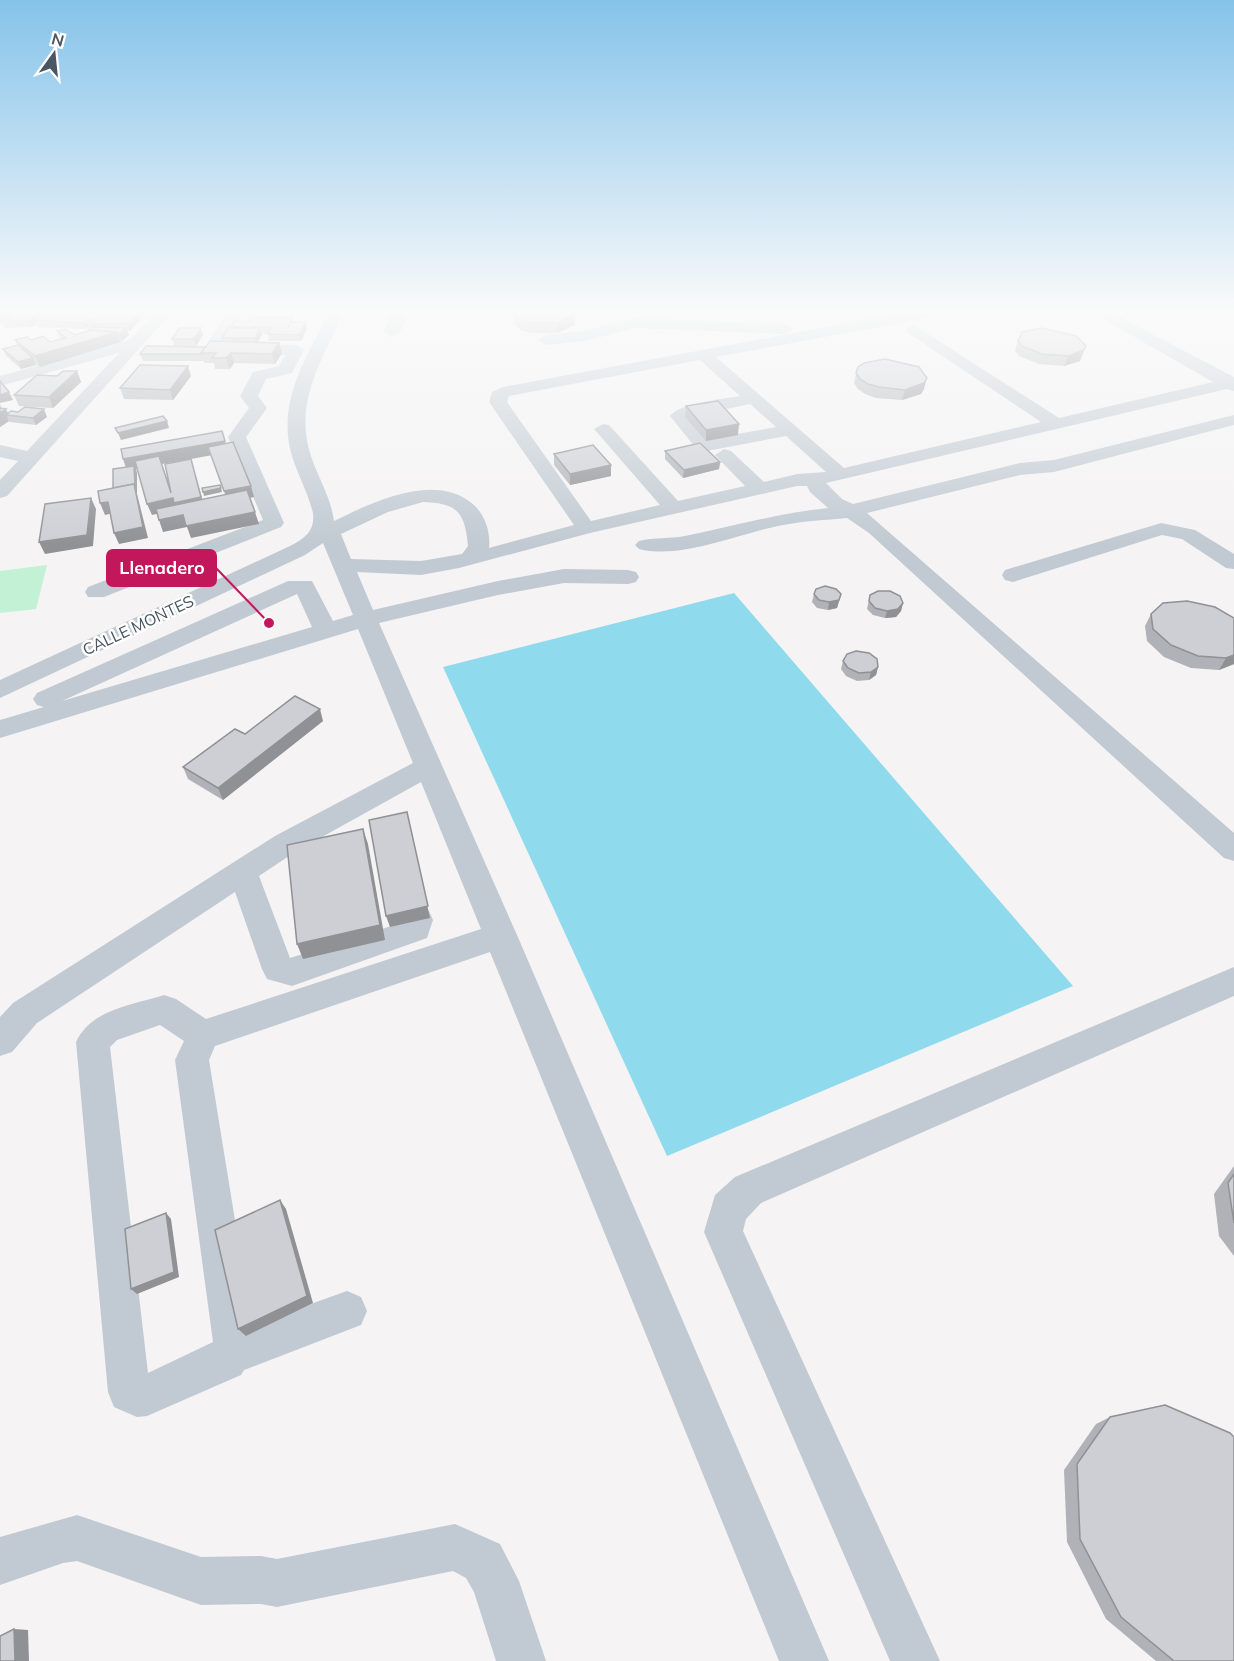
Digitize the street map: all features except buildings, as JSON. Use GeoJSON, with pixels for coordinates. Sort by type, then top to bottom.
{"type":"FeatureCollection","features":[{"type":"Feature","properties":{"kind":"street"},"geometry":{"type":"LineString","coordinates":[[0,492],[94,390]]}},
{"type":"Feature","properties":{"kind":"street"},"geometry":{"type":"LineString","coordinates":[[96,592],[274,523],[237,437],[258,408],[249,396],[252,390]]}},
{"type":"Feature","properties":{"kind":"street"},"geometry":{"type":"LineString","coordinates":[[302,390],[297,407],[296,425],[304,465],[326,523],[804,1661]]}},
{"type":"Feature","properties":{"kind":"street"},"geometry":{"type":"LineString","coordinates":[[514,390],[498,396],[498,402],[586,528]]}},
{"type":"Feature","properties":{"kind":"street"},"geometry":{"type":"LineString","coordinates":[[744,390],[839,473]]}},
{"type":"Feature","properties":{"kind":"street"},"geometry":{"type":"LineString","coordinates":[[1004,390],[1055,423]]}},
{"type":"Feature","properties":{"kind":"street"},"geometry":{"type":"LineString","coordinates":[[343,565],[421,568],[470,559],[586,528],[797,480],[816,480],[1197,390]]}},
{"type":"Feature","properties":{"kind":"street"},"geometry":{"type":"LineString","coordinates":[[754,398],[682,413],[679,416],[706,445],[790,430]]}},
{"type":"Feature","properties":{"kind":"street"},"geometry":{"type":"LineString","coordinates":[[730,403],[760,436]]}},
{"type":"Feature","properties":{"kind":"street"},"geometry":{"type":"LineString","coordinates":[[646,545],[682,543],[783,519],[851,511],[1020,470],[1054,466],[1234,420]]}},
{"type":"Feature","properties":{"kind":"street"},"geometry":{"type":"LineString","coordinates":[[603,429],[674,508]]}},
{"type":"Feature","properties":{"kind":"street"},"geometry":{"type":"LineString","coordinates":[[0,451],[32,458]]}},
{"type":"Feature","properties":{"kind":"street"},"geometry":{"type":"LineString","coordinates":[[724,455],[759,488]]}},
{"type":"Feature","properties":{"kind":"street"},"geometry":{"type":"LineString","coordinates":[[816,480],[817,488],[825,496],[876,529],[1234,850]]}},
{"type":"Feature","properties":{"kind":"street"},"geometry":{"type":"LineString","coordinates":[[326,523],[414,498],[449,498],[462,503],[473,516],[479,546],[470,559]]}},
{"type":"Feature","properties":{"kind":"street","name":"CALLE MONTES"},"geometry":{"type":"LineString","coordinates":[[0,690],[306,546],[317,538],[326,523]]}},
{"type":"Feature","properties":{"kind":"street"},"geometry":{"type":"LineString","coordinates":[[1013,575],[1161,529],[1188,534],[1234,563]]}},
{"type":"Feature","properties":{"kind":"street"},"geometry":{"type":"LineString","coordinates":[[0,729],[365,619],[498,588],[564,576],[628,577]]}},
{"type":"Feature","properties":{"kind":"street"},"geometry":{"type":"LineString","coordinates":[[0,720],[296,586],[304,586],[326,631]]}},
{"type":"Feature","properties":{"kind":"street"},"geometry":{"type":"LineString","coordinates":[[0,1041],[25,1013],[285,844],[384,805],[427,767]]}},
{"type":"Feature","properties":{"kind":"street"},"geometry":{"type":"LineString","coordinates":[[243,871],[278,969],[283,971],[292,972],[411,932],[416,929],[418,920]]}},
{"type":"Feature","properties":{"kind":"street"},"geometry":{"type":"LineString","coordinates":[[203,1035],[164,1009],[105,1029],[93,1042],[129,1392],[137,1396],[147,1395],[226,1360],[234,1346],[192,1060],[203,1035],[501,935]]}},
{"type":"Feature","properties":{"kind":"street"},"geometry":{"type":"LineString","coordinates":[[915,1661],[723,1232],[729,1209],[748,1190],[1234,981]]}},
{"type":"Feature","properties":{"kind":"street"},"geometry":{"type":"LineString","coordinates":[[230,1354],[346,1311]]}},
{"type":"Feature","properties":{"kind":"street"},"geometry":{"type":"LineString","coordinates":[[0,1561],[63,1540],[77,1538],[201,1581],[261,1580],[277,1583],[455,1547],[483,1561],[495,1581],[521,1661]]}},
{"type":"Feature","properties":{"kind":"green space"},"geometry":{"type":"Polygon","coordinates":[[[47,565],[36,609],[0,613],[0,571],[47,565]]]}},
{"type":"Feature","properties":{"kind":"water"},"geometry":{"type":"Polygon","coordinates":[[[734,593],[1073,986],[667,1156],[443,667],[734,593]]]}},
{"type":"Feature","properties":{"kind":"place","name":"Llenadero"},"geometry":{"type":"Point","coordinates":[269,623]}}]}
